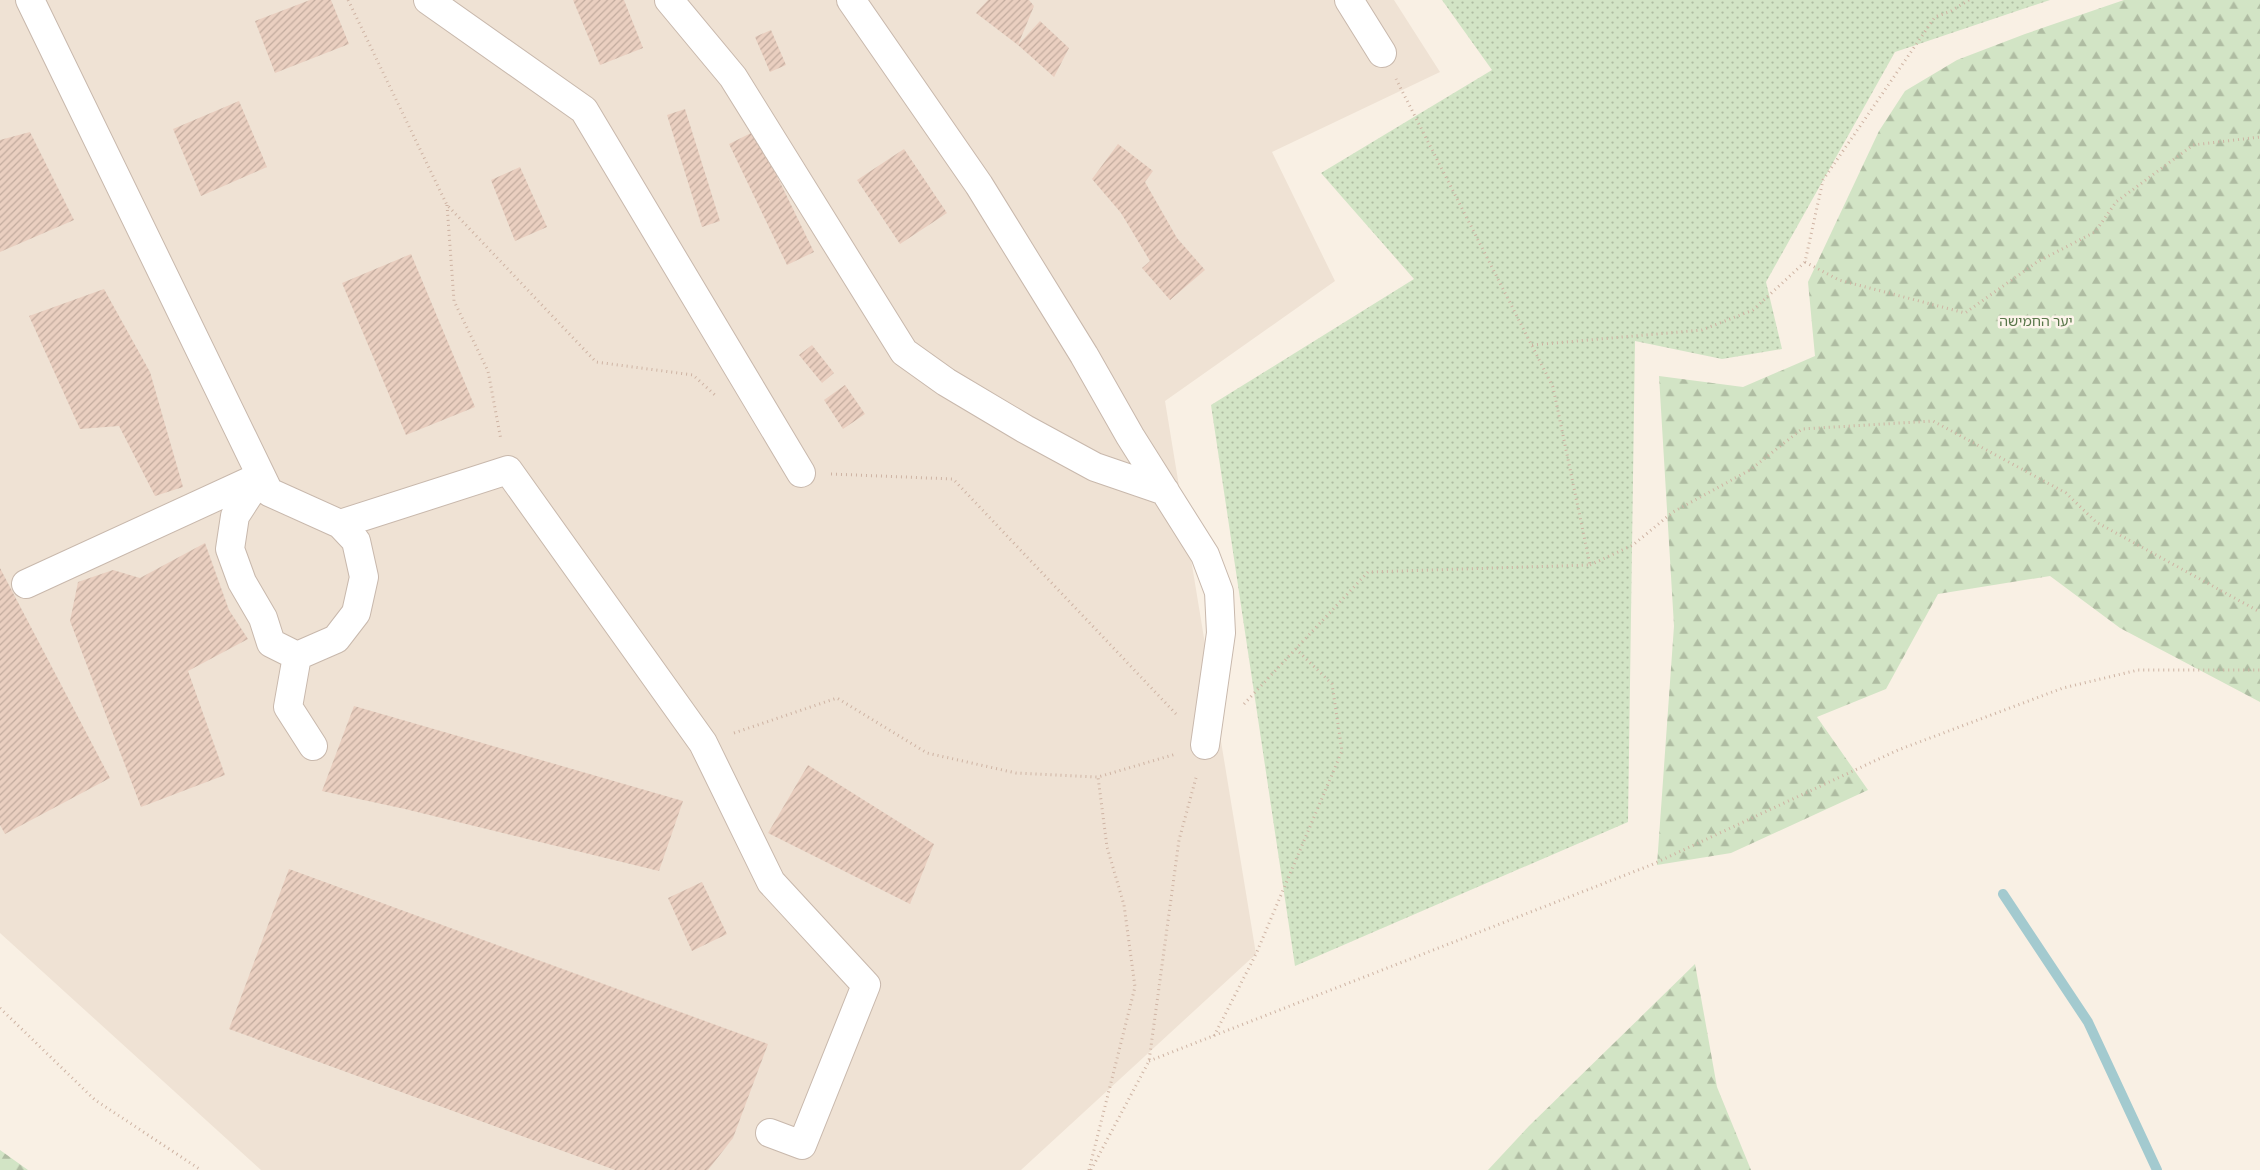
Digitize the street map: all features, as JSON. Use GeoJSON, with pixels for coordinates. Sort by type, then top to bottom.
{"type":"FeatureCollection","features":[{"type":"Feature","properties":{"kind":"street"},"geometry":{"type":"LineString","coordinates":[[30,0],[269,492],[340,524],[356,541],[364,577],[356,613],[336,639],[298,656],[271,643],[263,618],[242,582],[230,549],[235,516],[261,476]]}},
{"type":"Feature","properties":{"kind":"street"},"geometry":{"type":"LineString","coordinates":[[428,0],[584,110],[801,473]]}},
{"type":"Feature","properties":{"kind":"street"},"geometry":{"type":"LineString","coordinates":[[669,0],[733,77],[904,352],[954,387],[1095,467],[1165,491]]}},
{"type":"Feature","properties":{"kind":"street"},"geometry":{"type":"LineString","coordinates":[[851,0],[979,185],[1204,555],[1219,592],[1221,633],[1205,745]]}},
{"type":"Feature","properties":{"kind":"street"},"geometry":{"type":"LineString","coordinates":[[1349,0],[1382,53]]}},
{"type":"Feature","properties":{"kind":"street"},"geometry":{"type":"LineString","coordinates":[[340,524],[508,470],[703,743],[771,882],[866,985],[802,1145],[770,1133]]}},
{"type":"Feature","properties":{"kind":"street"},"geometry":{"type":"LineString","coordinates":[[26,584],[261,476]]}},
{"type":"Feature","properties":{"kind":"street"},"geometry":{"type":"LineString","coordinates":[[298,656],[288,707],[313,746]]}},
{"type":"Feature","properties":{"kind":"path"},"geometry":{"type":"LineString","coordinates":[[348,0],[447,205],[596,362],[693,375],[722,401]]}},
{"type":"Feature","properties":{"kind":"path"},"geometry":{"type":"LineString","coordinates":[[1532,344],[1702,330],[1753,310],[1805,262],[1823,180],[1935,17],[1951,11],[1969,0]]}},
{"type":"Feature","properties":{"kind":"path"},"geometry":{"type":"LineString","coordinates":[[1382,53],[1553,387],[1590,565]]}},
{"type":"Feature","properties":{"kind":"path"},"geometry":{"type":"LineString","coordinates":[[1805,262],[1839,280],[1965,313],[2036,262],[2095,232],[2116,202],[2193,145],[2260,137]]}},
{"type":"Feature","properties":{"kind":"path"},"geometry":{"type":"LineString","coordinates":[[447,205],[454,300],[488,371],[508,470]]}},
{"type":"Feature","properties":{"kind":"path"},"geometry":{"type":"LineString","coordinates":[[1090,1170],[1149,1062],[1179,840],[1205,745],[1368,572],[1590,565],[1633,545],[1673,512],[1750,470],[1802,429],[1933,421],[2066,493],[2096,522],[2260,612]]}},
{"type":"Feature","properties":{"kind":"path"},"geometry":{"type":"LineString","coordinates":[[801,473],[953,479],[1205,745]]}},
{"type":"Feature","properties":{"kind":"path"},"geometry":{"type":"LineString","coordinates":[[1214,1036],[1256,954],[1342,751],[1332,684],[1296,649]]}},
{"type":"Feature","properties":{"kind":"path"},"geometry":{"type":"LineString","coordinates":[[1149,1062],[1650,865],[1898,750],[2064,688],[2138,670],[2260,670]]}},
{"type":"Feature","properties":{"kind":"path"},"geometry":{"type":"LineString","coordinates":[[703,743],[837,698],[927,753],[1016,773],[1098,776],[1205,745]]}},
{"type":"Feature","properties":{"kind":"path"},"geometry":{"type":"LineString","coordinates":[[1090,1170],[1135,987],[1124,906],[1107,847],[1098,776]]}},
{"type":"Feature","properties":{"kind":"path"},"geometry":{"type":"LineString","coordinates":[[0,1008],[95,1100],[201,1170]]}},
{"type":"Feature","properties":{"kind":"shaded area"},"geometry":{"type":"Polygon","coordinates":[[[0,0],[1394,0],[1440,72],[1272,152],[1335,281],[1165,401],[1256,954],[1021,1170],[261,1170],[0,933],[0,0]]]}},
{"type":"Feature","properties":{"kind":"green space"},"geometry":{"type":"Polygon","coordinates":[[[1442,0],[2050,0],[1895,52],[1766,282],[1782,349],[1722,359],[1635,341],[1628,822],[1295,966],[1211,405],[1414,279],[1321,173],[1492,70],[1442,0]]]}},
{"type":"Feature","properties":{"kind":"green space","name":"יער החמישה"},"geometry":{"type":"Polygon","coordinates":[[[2124,0],[2260,0],[2260,702],[2120,628],[2050,576],[1938,594],[1886,689],[1817,717],[1868,790],[1731,853],[1657,865],[1674,626],[1659,376],[1743,387],[1815,356],[1808,282],[1879,131],[1905,91],[1957,60],[2124,0]]]}},
{"type":"Feature","properties":{"kind":"green space"},"geometry":{"type":"Polygon","coordinates":[[[1695,964],[1717,1087],[1751,1170],[1488,1170],[1529,1126],[1695,964]]]}},
{"type":"Feature","properties":{"kind":"green space"},"geometry":{"type":"Polygon","coordinates":[[[0,1150],[28,1170],[0,1170],[0,1150]]]}},
{"type":"Feature","properties":{"kind":"building"},"geometry":{"type":"Polygon","coordinates":[[[310,0],[331,0],[349,44],[275,73],[255,21],[310,0]]]}},
{"type":"Feature","properties":{"kind":"building"},"geometry":{"type":"Polygon","coordinates":[[[573,0],[624,0],[643,48],[600,65],[573,0]]]}},
{"type":"Feature","properties":{"kind":"building"},"geometry":{"type":"Polygon","coordinates":[[[988,0],[1029,0],[1034,6],[1018,45],[976,13],[988,0]]]}},
{"type":"Feature","properties":{"kind":"building"},"geometry":{"type":"Polygon","coordinates":[[[1040,21],[1069,48],[1054,77],[1018,45],[1040,21]]]}},
{"type":"Feature","properties":{"kind":"building"},"geometry":{"type":"Polygon","coordinates":[[[771,30],[786,65],[770,72],[755,37],[771,30]]]}},
{"type":"Feature","properties":{"kind":"building"},"geometry":{"type":"Polygon","coordinates":[[[239,101],[267,167],[201,196],[173,129],[239,101]]]}},
{"type":"Feature","properties":{"kind":"building"},"geometry":{"type":"Polygon","coordinates":[[[685,109],[720,221],[702,227],[667,115],[685,109]]]}},
{"type":"Feature","properties":{"kind":"building"},"geometry":{"type":"Polygon","coordinates":[[[755,131],[814,252],[787,265],[729,144],[755,131]]]}},
{"type":"Feature","properties":{"kind":"building"},"geometry":{"type":"Polygon","coordinates":[[[30,132],[74,220],[0,252],[0,140],[30,132]]]}},
{"type":"Feature","properties":{"kind":"building"},"geometry":{"type":"Polygon","coordinates":[[[1118,144],[1153,171],[1145,182],[1177,238],[1205,270],[1170,300],[1142,268],[1150,261],[1121,213],[1092,179],[1118,144]]]}},
{"type":"Feature","properties":{"kind":"building"},"geometry":{"type":"Polygon","coordinates":[[[904,149],[947,213],[900,244],[857,180],[904,149]]]}},
{"type":"Feature","properties":{"kind":"building"},"geometry":{"type":"Polygon","coordinates":[[[520,167],[547,227],[515,241],[491,180],[520,167]]]}},
{"type":"Feature","properties":{"kind":"building"},"geometry":{"type":"Polygon","coordinates":[[[411,254],[475,407],[406,435],[342,283],[411,254]]]}},
{"type":"Feature","properties":{"kind":"building"},"geometry":{"type":"Polygon","coordinates":[[[104,289],[150,372],[183,487],[155,496],[119,426],[80,429],[29,316],[104,289]]]}},
{"type":"Feature","properties":{"kind":"building"},"geometry":{"type":"Polygon","coordinates":[[[812,345],[834,373],[822,383],[799,355],[812,345]]]}},
{"type":"Feature","properties":{"kind":"building"},"geometry":{"type":"Polygon","coordinates":[[[845,385],[865,414],[843,429],[824,400],[845,385]]]}},
{"type":"Feature","properties":{"kind":"building"},"geometry":{"type":"Polygon","coordinates":[[[205,543],[229,610],[248,639],[188,671],[225,775],[141,807],[70,621],[78,582],[113,570],[140,578],[205,543]]]}},
{"type":"Feature","properties":{"kind":"building"},"geometry":{"type":"Polygon","coordinates":[[[0,568],[110,778],[5,834],[0,825],[0,568]]]}},
{"type":"Feature","properties":{"kind":"building"},"geometry":{"type":"Polygon","coordinates":[[[354,706],[683,801],[659,871],[405,809],[322,791],[354,706]]]}},
{"type":"Feature","properties":{"kind":"building"},"geometry":{"type":"Polygon","coordinates":[[[808,765],[934,844],[910,904],[768,833],[808,765]]]}},
{"type":"Feature","properties":{"kind":"building"},"geometry":{"type":"Polygon","coordinates":[[[289,869],[768,1044],[733,1138],[708,1170],[615,1170],[229,1029],[289,869]]]}},
{"type":"Feature","properties":{"kind":"building"},"geometry":{"type":"Polygon","coordinates":[[[702,882],[727,934],[692,951],[668,898],[702,882]]]}},
{"type":"Feature","properties":{"kind":"waterway"},"geometry":{"type":"LineString","coordinates":[[2003,894],[2088,1022],[2157,1170]]}}]}
